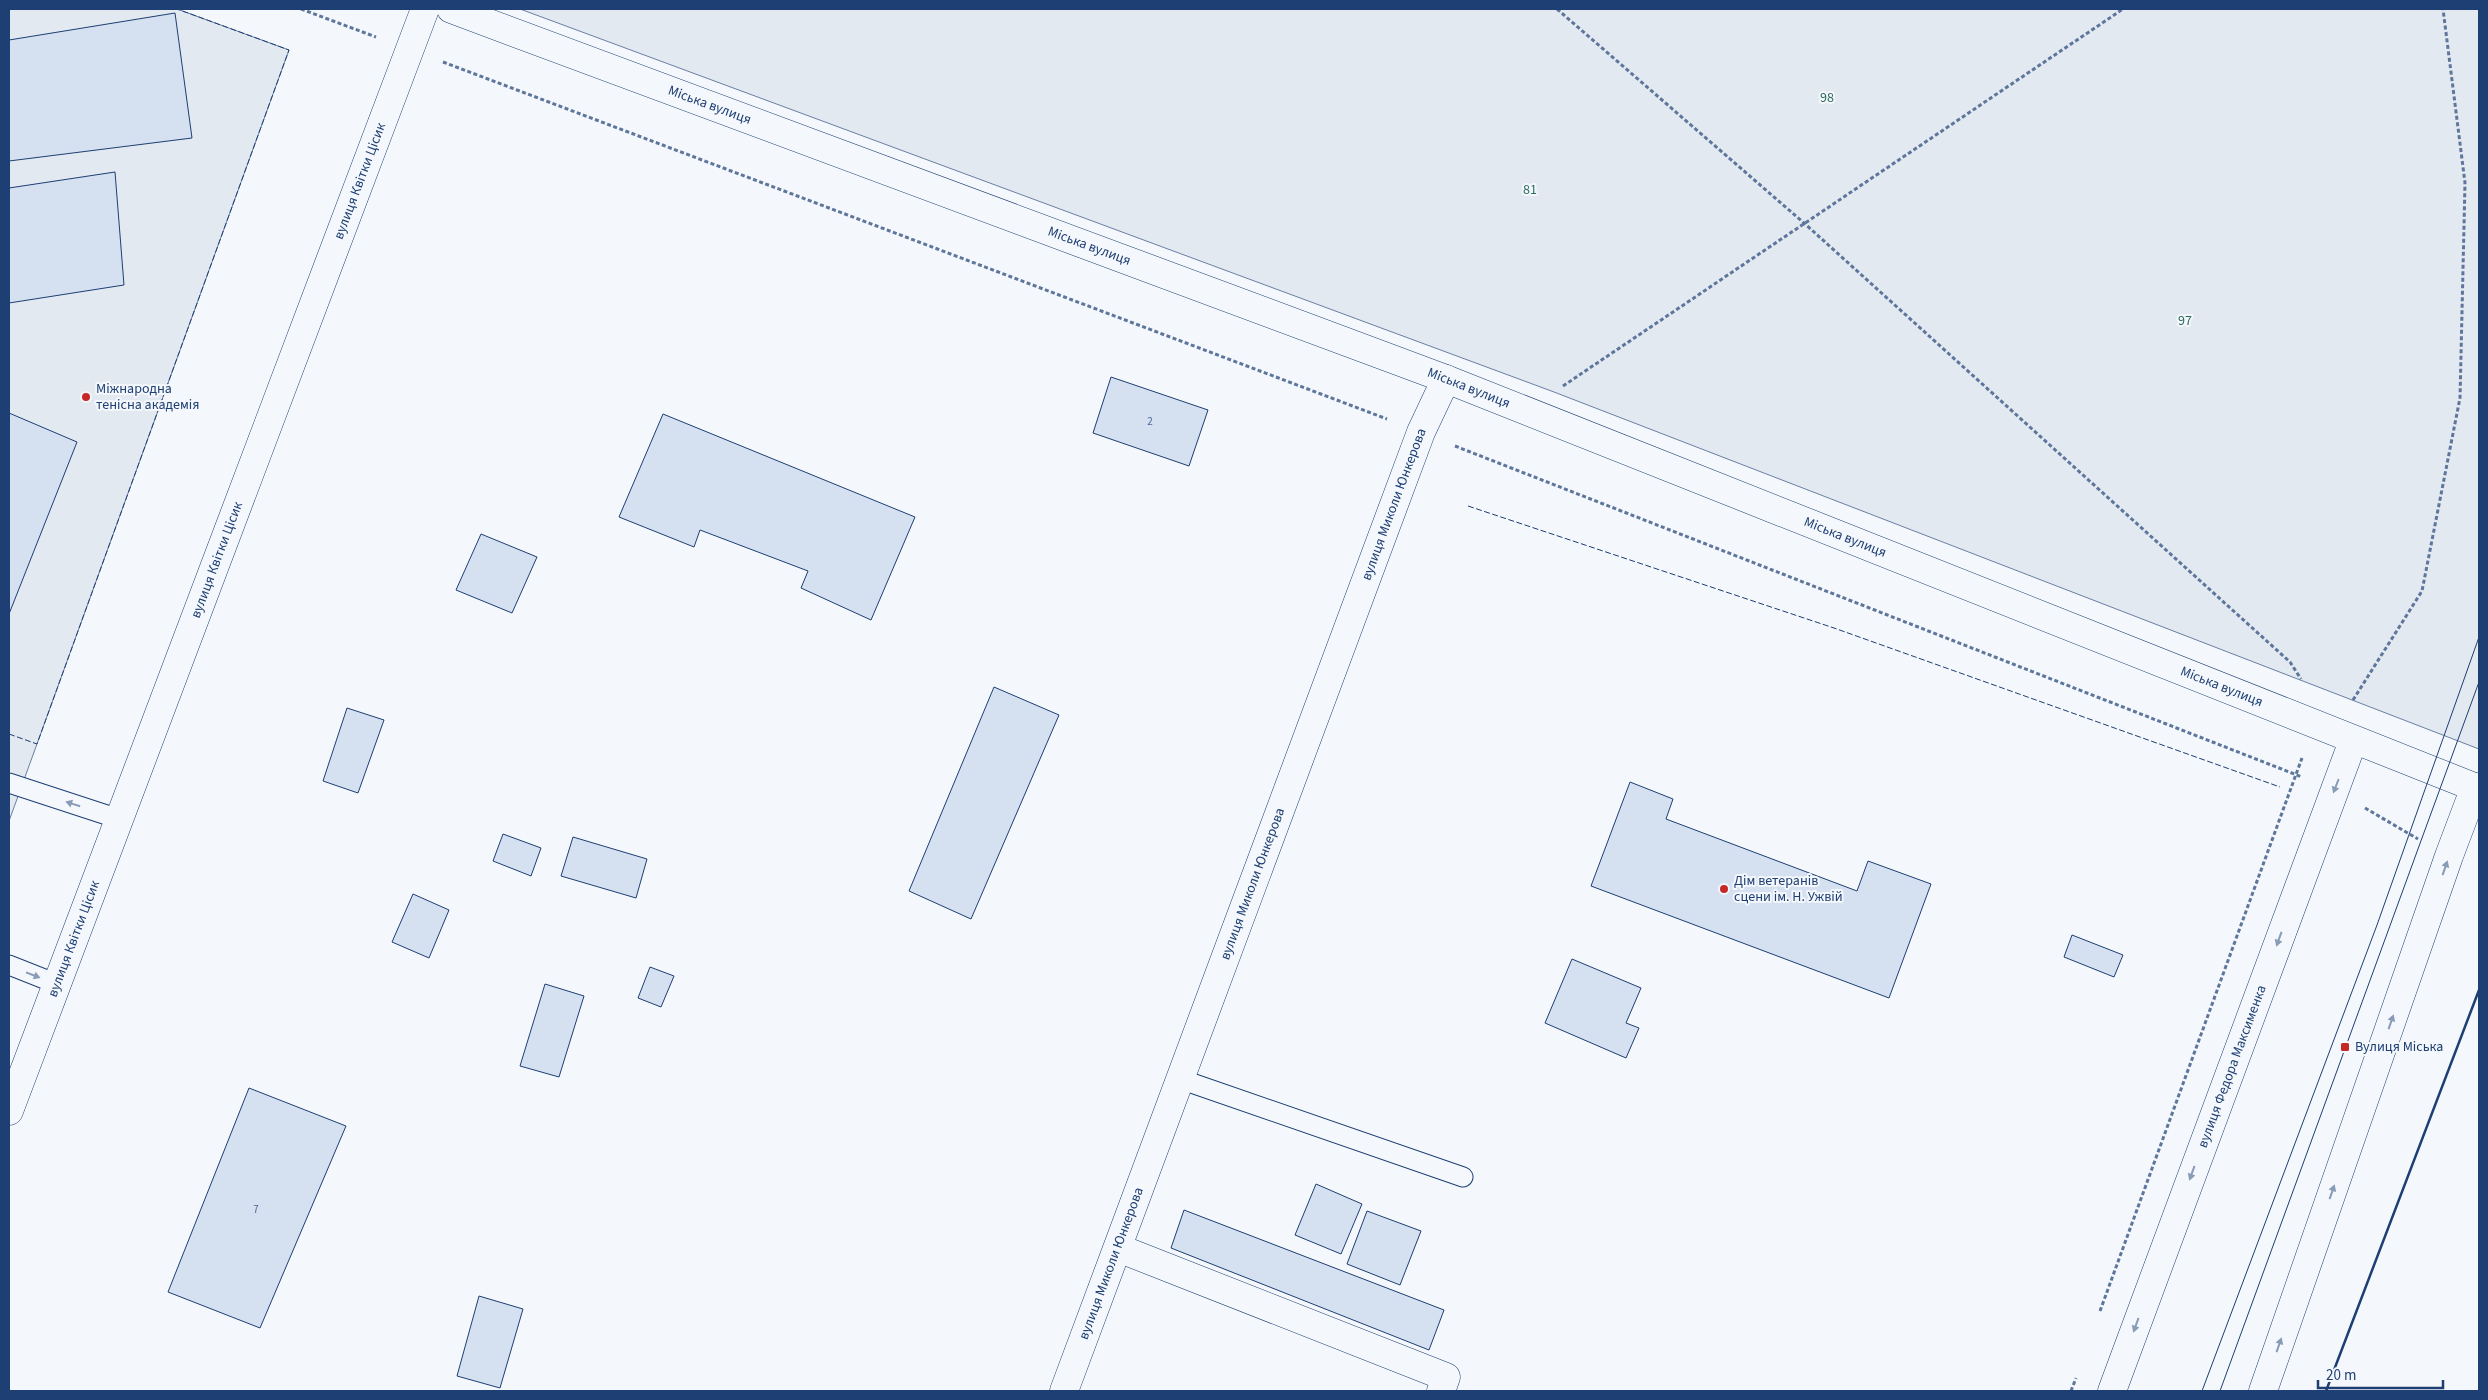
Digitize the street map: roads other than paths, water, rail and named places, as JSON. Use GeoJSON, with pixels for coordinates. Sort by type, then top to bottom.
{"type":"FeatureCollection","features":[{"type":"Feature","properties":{"kind":"street","name":"вулиця Квітки Цісик"},"geometry":{"type":"LineString","coordinates":[[9,1111],[425,9]]}},
{"type":"Feature","properties":{"kind":"street","name":"Міська вулиця"},"geometry":{"type":"LineString","coordinates":[[451,9],[1446,379],[2333,733],[2477,788]]}},
{"type":"Feature","properties":{"kind":"street","name":"вулиця Миколи Юнкерова"},"geometry":{"type":"LineString","coordinates":[[1064,1391],[1421,432],[1446,379]]}},
{"type":"Feature","properties":{"kind":"street","name":"вулиця Федора Максименка"},"geometry":{"type":"LineString","coordinates":[[2112,1391],[2333,733]]}},
{"type":"Feature","properties":{"kind":"street"},"geometry":{"type":"LineString","coordinates":[[2262,1391],[2449,856],[2477,788]]}},
{"type":"Feature","properties":{"kind":"street"},"geometry":{"type":"LineString","coordinates":[[1118,1248],[1446,1377],[1441,1391]]}},
{"type":"Feature","properties":{"kind":"lane"},"geometry":{"type":"LineString","coordinates":[[9,784],[119,819]]}},
{"type":"Feature","properties":{"kind":"lane"},"geometry":{"type":"LineString","coordinates":[[9,965],[57,984]]}},
{"type":"Feature","properties":{"kind":"lane"},"geometry":{"type":"LineString","coordinates":[[1180,1079],[1463,1176]]}},
{"type":"Feature","properties":{"kind":"tram line"},"geometry":{"type":"LineString","coordinates":[[2202,1391],[2377,925],[2479,637]]}},
{"type":"Feature","properties":{"kind":"tram line"},"geometry":{"type":"LineString","coordinates":[[2220,1391],[2479,682]]}},
{"type":"Feature","properties":{"kind":"place","name":"Міжнародна тенісна академія"},"geometry":{"type":"Point","coordinates":[86,397]}},
{"type":"Feature","properties":{"kind":"place","name":"Дім ветеранів сцени ім. Н. Ужвій"},"geometry":{"type":"Point","coordinates":[1724,889]}},
{"type":"Feature","properties":{"kind":"place","name":"Вулиця Міська"},"geometry":{"type":"Point","coordinates":[2345,1047]}},
{"type":"Feature","properties":{"kind":"park label","name":"98"},"geometry":{"type":"Point","coordinates":[1827,98]}},
{"type":"Feature","properties":{"kind":"park label","name":"81"},"geometry":{"type":"Point","coordinates":[1530,190]}},
{"type":"Feature","properties":{"kind":"park label","name":"97"},"geometry":{"type":"Point","coordinates":[2185,321]}}]}
